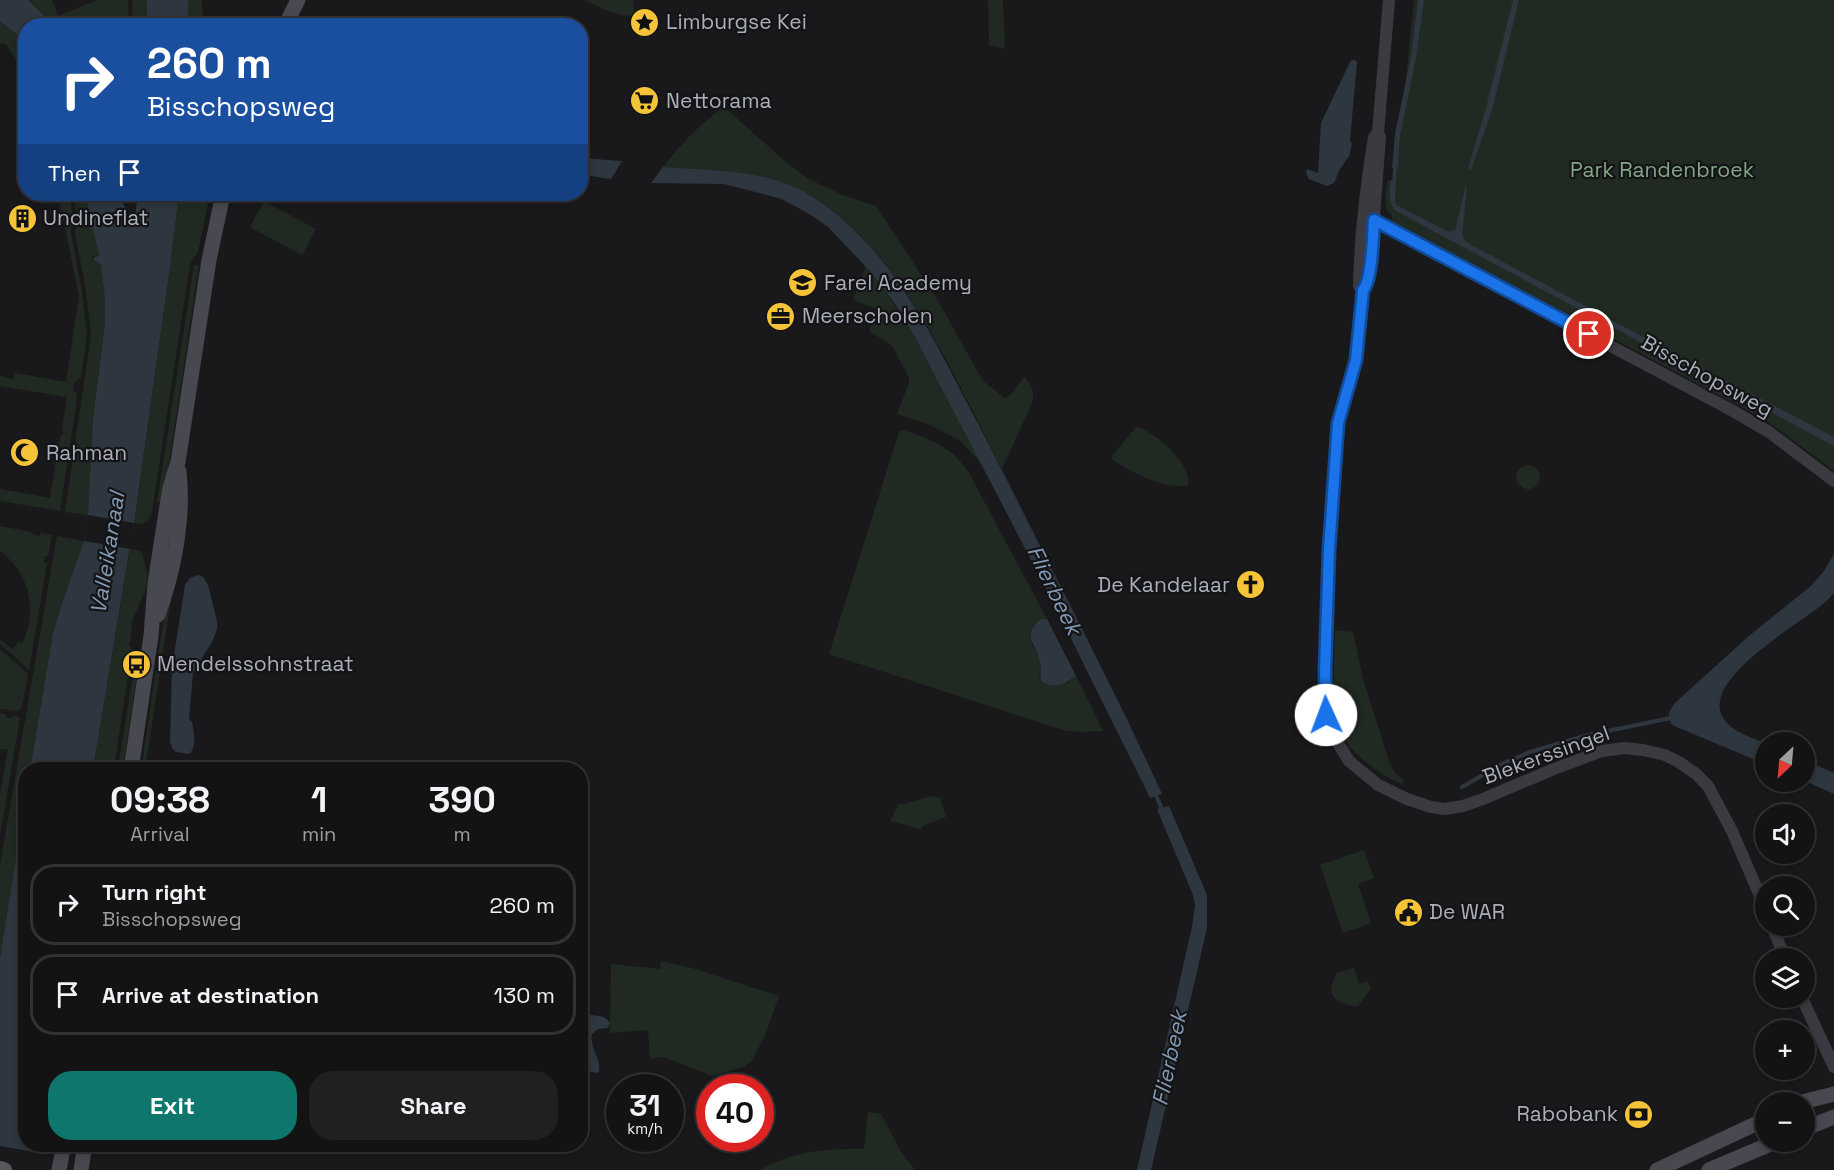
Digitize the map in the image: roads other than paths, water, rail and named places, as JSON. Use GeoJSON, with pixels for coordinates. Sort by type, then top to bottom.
{"type":"FeatureCollection","features":[{"type":"Feature","properties":{"kind":"main road"},"geometry":{"type":"LineString","coordinates":[[289,18],[298,0]]}},
{"type":"Feature","properties":{"kind":"main road"},"geometry":{"type":"LineString","coordinates":[[132,762],[170,488],[178,462],[209,260],[222,201]]}},
{"type":"Feature","properties":{"kind":"main road"},"geometry":{"type":"LineString","coordinates":[[1815,1099],[1834,1094]]}},
{"type":"Feature","properties":{"kind":"main road"},"geometry":{"type":"LineString","coordinates":[[1815,1125],[1834,1117]]}},
{"type":"Feature","properties":{"kind":"main road"},"geometry":{"type":"LineString","coordinates":[[1658,1170],[1755,1124]]}},
{"type":"Feature","properties":{"kind":"main road"},"geometry":{"type":"LineString","coordinates":[[1709,1170],[1755,1150]]}},
{"type":"Feature","properties":{"kind":"main road"},"geometry":{"type":"LineString","coordinates":[[59,1170],[62,1152]]}},
{"type":"Feature","properties":{"kind":"main road"},"geometry":{"type":"LineString","coordinates":[[81,1170],[84,1152]]}},
{"type":"Feature","properties":{"kind":"street"},"geometry":{"type":"LineString","coordinates":[[1369,217],[1374,137],[1378,133],[1389,0]]}},
{"type":"Feature","properties":{"kind":"street","name":"Blekerssingel"},"geometry":{"type":"LineString","coordinates":[[1369,217],[1360,262],[1359,286],[1363,290],[1356,360],[1338,423],[1329,550],[1326,715],[1336,740],[1349,761],[1378,784],[1407,799],[1445,809],[1463,806],[1602,751],[1626,748],[1665,755],[1696,774],[1708,786],[1732,831],[1755,884]]}},
{"type":"Feature","properties":{"kind":"street","name":"Bisschopsweg"},"geometry":{"type":"LineString","coordinates":[[1369,217],[1733,411],[1769,432],[1834,481]]}},
{"type":"Feature","properties":{"kind":"street"},"geometry":{"type":"LineString","coordinates":[[1807,1008],[1834,1067]]}},
{"type":"Feature","properties":{"kind":"water"},"geometry":{"type":"Polygon","coordinates":[[[0,0],[28,0],[47,18],[18,18],[18,35],[0,21],[0,0]]]}},
{"type":"Feature","properties":{"kind":"water"},"geometry":{"type":"Polygon","coordinates":[[[147,0],[188,0],[188,18],[147,18],[147,0]]]}},
{"type":"Feature","properties":{"kind":"water"},"geometry":{"type":"Polygon","coordinates":[[[1418,0],[1424,0],[1416,58],[1400,136],[1398,168],[1392,168],[1395,134],[1411,56],[1418,0]]]}},
{"type":"Feature","properties":{"kind":"water"},"geometry":{"type":"Polygon","coordinates":[[[1513,0],[1519,0],[1492,110],[1471,170],[1469,165],[1513,0]]]}},
{"type":"Feature","properties":{"kind":"water"},"geometry":{"type":"Polygon","coordinates":[[[1351,60],[1357,62],[1350,140],[1352,144],[1349,156],[1334,183],[1327,186],[1309,179],[1306,173],[1307,169],[1318,173],[1321,123],[1351,60]]]}},
{"type":"Feature","properties":{"kind":"water"},"geometry":{"type":"Polygon","coordinates":[[[588,159],[622,161],[611,179],[588,175],[588,159]]]}},
{"type":"Feature","properties":{"kind":"water"},"geometry":{"type":"Polygon","coordinates":[[[663,167],[742,173],[781,182],[799,189],[842,218],[885,264],[921,317],[952,373],[1098,660],[1162,794],[1150,798],[1054,604],[915,337],[896,305],[870,271],[828,227],[782,199],[724,184],[651,183],[663,167]]]}},
{"type":"Feature","properties":{"kind":"water"},"geometry":{"type":"Polygon","coordinates":[[[1391,180],[1396,181],[1395,203],[1398,206],[1449,232],[1455,230],[1465,188],[1467,188],[1462,235],[1466,242],[1834,437],[1834,446],[1396,211],[1390,201],[1391,180]]]}},
{"type":"Feature","properties":{"kind":"water","name":"Valleikanaal"},"geometry":{"type":"Polygon","coordinates":[[[87,201],[122,201],[129,216],[135,216],[137,201],[178,201],[134,523],[94,762],[31,762],[53,633],[84,541],[88,515],[93,419],[105,324],[101,264],[94,261],[94,257],[99,256],[87,201]]]}},
{"type":"Feature","properties":{"kind":"water"},"geometry":{"type":"Polygon","coordinates":[[[1834,554],[1834,593],[1753,656],[1735,674],[1723,691],[1720,708],[1728,724],[1755,739],[1755,760],[1672,725],[1669,713],[1676,702],[1750,635],[1811,586],[1824,571],[1834,554]]]}},
{"type":"Feature","properties":{"kind":"water"},"geometry":{"type":"Polygon","coordinates":[[[198,575],[203,577],[208,585],[217,629],[193,673],[189,719],[192,722],[194,739],[192,751],[189,754],[176,752],[170,741],[172,668],[185,585],[190,578],[198,575]]]}},
{"type":"Feature","properties":{"kind":"water"},"geometry":{"type":"Polygon","coordinates":[[[1041,619],[1047,619],[1076,676],[1059,685],[1042,682],[1040,661],[1031,638],[1032,629],[1041,619]]]}},
{"type":"Feature","properties":{"kind":"water"},"geometry":{"type":"Polygon","coordinates":[[[1815,765],[1834,773],[1834,794],[1815,785],[1815,765]]]}},
{"type":"Feature","properties":{"kind":"water"},"geometry":{"type":"Polygon","coordinates":[[[1169,806],[1207,895],[1207,928],[1151,1170],[1137,1170],[1195,905],[1193,895],[1157,809],[1169,806]]]}},
{"type":"Feature","properties":{"kind":"water"},"geometry":{"type":"Polygon","coordinates":[[[18,845],[18,1152],[33,1152],[29,1170],[0,1170],[0,958],[18,845]]]}},
{"type":"Feature","properties":{"kind":"water"},"geometry":{"type":"Polygon","coordinates":[[[588,1015],[601,1016],[610,1023],[608,1028],[598,1029],[592,1034],[592,1044],[599,1066],[599,1072],[588,1070],[588,1015]]]}},
{"type":"Feature","properties":{"kind":"waterway"},"geometry":{"type":"LineString","coordinates":[[1394,183],[1395,169]]}},
{"type":"Feature","properties":{"kind":"waterway"},"geometry":{"type":"LineString","coordinates":[[1462,787],[1502,764],[1530,752],[1588,735],[1671,718]]}},
{"type":"Feature","properties":{"kind":"waterway","name":"Flierbeek"},"geometry":{"type":"LineString","coordinates":[[1155,793],[1163,811]]}},
{"type":"Feature","properties":{"kind":"place","name":"Limburgse Kei"},"geometry":{"type":"Point","coordinates":[645,22]}},
{"type":"Feature","properties":{"kind":"place","name":"Nettorama"},"geometry":{"type":"Point","coordinates":[645,101]}},
{"type":"Feature","properties":{"kind":"place","name":"Undineflat"},"geometry":{"type":"Point","coordinates":[22,218]}},
{"type":"Feature","properties":{"kind":"place","name":"Farel Academy"},"geometry":{"type":"Point","coordinates":[803,283]}},
{"type":"Feature","properties":{"kind":"place","name":"Meerscholen"},"geometry":{"type":"Point","coordinates":[781,316]}},
{"type":"Feature","properties":{"kind":"place","name":"Rahman"},"geometry":{"type":"Point","coordinates":[25,453]}},
{"type":"Feature","properties":{"kind":"place","name":"De Kandelaar"},"geometry":{"type":"Point","coordinates":[1251,585]}},
{"type":"Feature","properties":{"kind":"place","name":"Mendelssohnstraat"},"geometry":{"type":"Point","coordinates":[136,664]}},
{"type":"Feature","properties":{"kind":"place","name":"De WAR"},"geometry":{"type":"Point","coordinates":[1408,912]}},
{"type":"Feature","properties":{"kind":"place","name":"Rabobank"},"geometry":{"type":"Point","coordinates":[1639,1114]}},
{"type":"Feature","properties":{"kind":"park label","name":"Park Randenbroek"},"geometry":{"type":"Point","coordinates":[1662,170]}}]}
